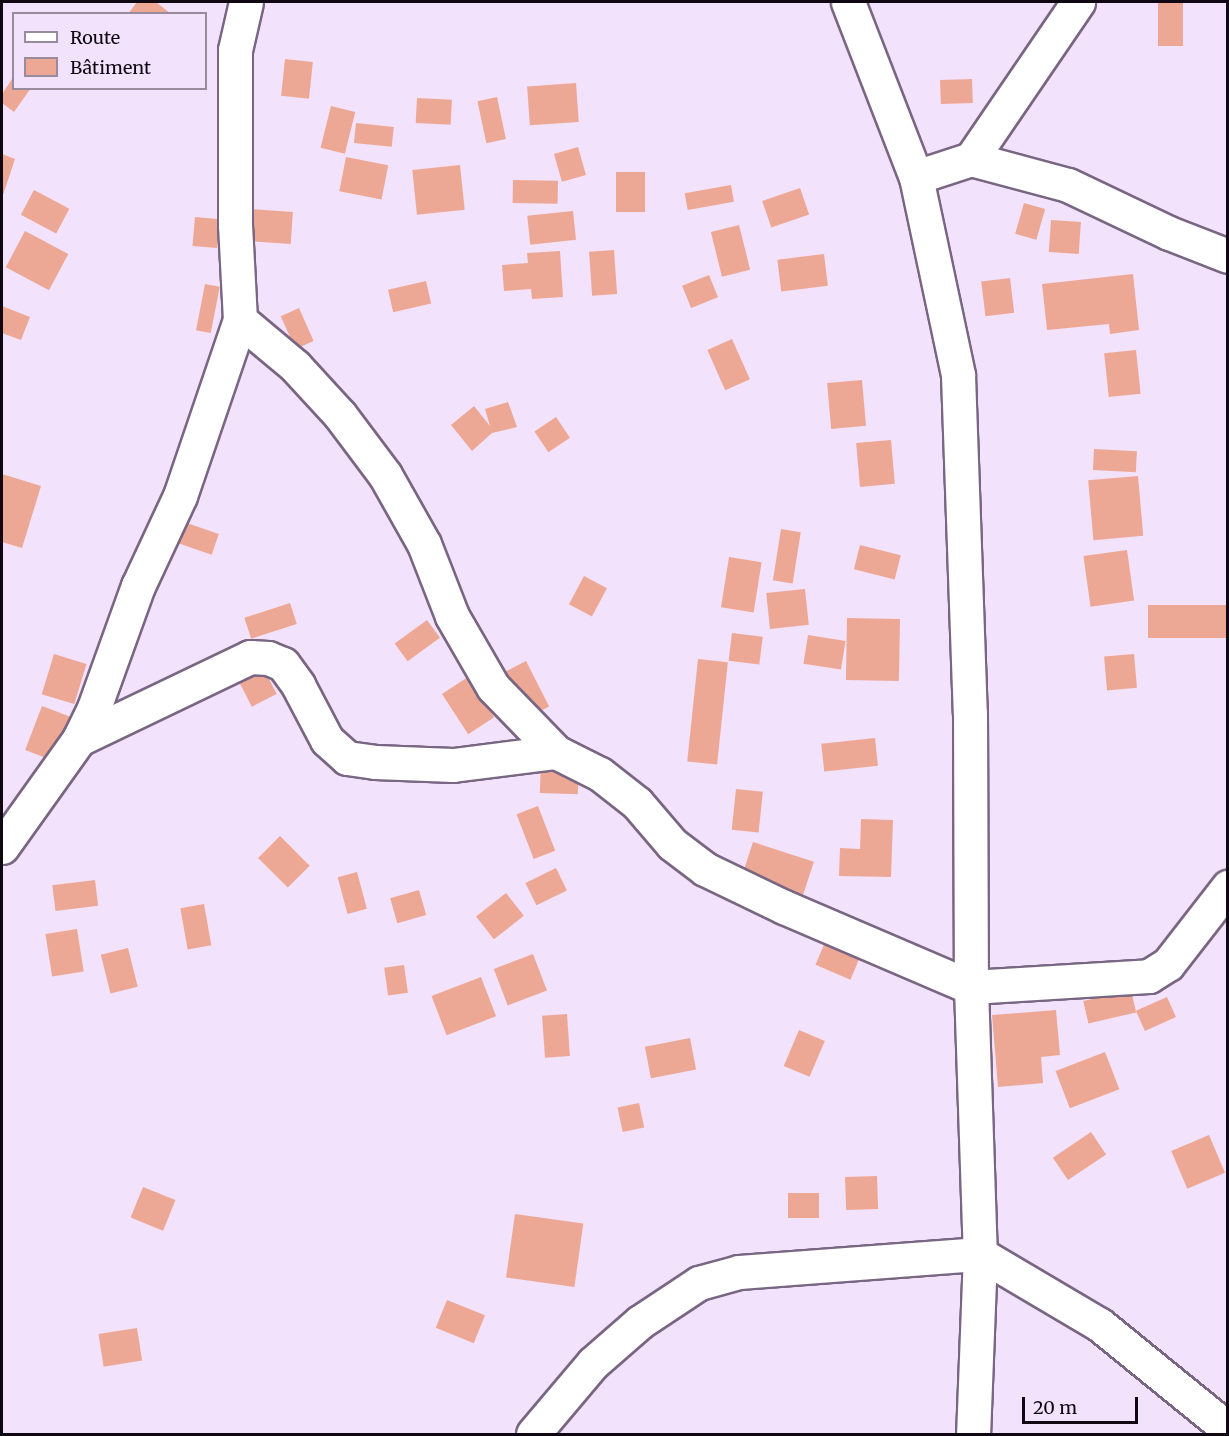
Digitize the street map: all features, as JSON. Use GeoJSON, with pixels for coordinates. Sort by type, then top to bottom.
{"type":"FeatureCollection","features":[{"type":"Feature","properties":{"kind":"street"},"geometry":{"type":"LineString","coordinates":[[2,848],[79,739],[94,708],[138,586],[180,496],[240,320],[235,226],[235,50],[246,2]]}},
{"type":"Feature","properties":{"kind":"street"},"geometry":{"type":"LineString","coordinates":[[848,2],[916,177],[958,375],[970,713],[971,987],[980,1254],[973,1434]]}},
{"type":"Feature","properties":{"kind":"street"},"geometry":{"type":"LineString","coordinates":[[971,159],[1078,2]]}},
{"type":"Feature","properties":{"kind":"street"},"geometry":{"type":"LineString","coordinates":[[916,177],[971,159],[1068,185],[1169,233],[1227,256]]}},
{"type":"Feature","properties":{"kind":"street"},"geometry":{"type":"LineString","coordinates":[[240,320],[295,366],[340,415],[385,475],[424,544],[452,616],[494,687],[556,752],[600,774],[637,803],[672,844],[705,869],[784,907],[971,987],[1149,976],[1168,964],[1227,887]]}},
{"type":"Feature","properties":{"kind":"street"},"geometry":{"type":"LineString","coordinates":[[79,739],[250,657],[268,658],[283,664],[298,685],[327,740],[347,758],[375,762],[453,765],[556,752]]}},
{"type":"Feature","properties":{"kind":"street"},"geometry":{"type":"LineString","coordinates":[[532,1434],[593,1363],[640,1322],[699,1283],[739,1272],[980,1254],[1100,1325],[1227,1429]]}},
{"type":"Feature","properties":{"kind":"building"},"geometry":{"type":"Polygon","coordinates":[[[137,2],[156,2],[168,12],[130,12],[137,2]]]}},
{"type":"Feature","properties":{"kind":"building"},"geometry":{"type":"Polygon","coordinates":[[[1158,2],[1183,2],[1183,46],[1158,46],[1158,2]]]}},
{"type":"Feature","properties":{"kind":"building"},"geometry":{"type":"Polygon","coordinates":[[[285,59],[313,62],[309,99],[281,96],[285,59]]]}},
{"type":"Feature","properties":{"kind":"building"},"geometry":{"type":"Polygon","coordinates":[[[12,79],[12,90],[30,90],[14,112],[2,103],[2,94],[12,79]]]}},
{"type":"Feature","properties":{"kind":"building"},"geometry":{"type":"Polygon","coordinates":[[[972,79],[973,103],[941,104],[940,80],[972,79]]]}},
{"type":"Feature","properties":{"kind":"building"},"geometry":{"type":"Polygon","coordinates":[[[576,83],[579,122],[530,125],[527,86],[576,83]]]}},
{"type":"Feature","properties":{"kind":"building"},"geometry":{"type":"Polygon","coordinates":[[[497,97],[506,139],[486,143],[477,101],[497,97]]]}},
{"type":"Feature","properties":{"kind":"building"},"geometry":{"type":"Polygon","coordinates":[[[417,98],[452,100],[451,125],[416,123],[417,98]]]}},
{"type":"Feature","properties":{"kind":"building"},"geometry":{"type":"Polygon","coordinates":[[[331,106],[355,112],[345,154],[321,148],[331,106]]]}},
{"type":"Feature","properties":{"kind":"building"},"geometry":{"type":"Polygon","coordinates":[[[356,123],[394,127],[392,147],[354,143],[356,123]]]}},
{"type":"Feature","properties":{"kind":"building"},"geometry":{"type":"Polygon","coordinates":[[[578,147],[586,175],[562,182],[554,154],[578,147]]]}},
{"type":"Feature","properties":{"kind":"building"},"geometry":{"type":"Polygon","coordinates":[[[2,154],[15,159],[2,198],[2,154]]]}},
{"type":"Feature","properties":{"kind":"building"},"geometry":{"type":"Polygon","coordinates":[[[346,157],[388,165],[382,200],[339,191],[346,157]]]}},
{"type":"Feature","properties":{"kind":"building"},"geometry":{"type":"Polygon","coordinates":[[[460,165],[465,210],[417,215],[412,170],[460,165]]]}},
{"type":"Feature","properties":{"kind":"building"},"geometry":{"type":"Polygon","coordinates":[[[616,172],[645,172],[645,212],[616,212],[616,172]]]}},
{"type":"Feature","properties":{"kind":"building"},"geometry":{"type":"Polygon","coordinates":[[[513,180],[558,181],[558,204],[513,203],[513,180]]]}},
{"type":"Feature","properties":{"kind":"building"},"geometry":{"type":"Polygon","coordinates":[[[731,185],[734,202],[688,210],[685,193],[731,185]]]}},
{"type":"Feature","properties":{"kind":"building"},"geometry":{"type":"Polygon","coordinates":[[[800,188],[809,214],[771,227],[762,201],[800,188]]]}},
{"type":"Feature","properties":{"kind":"building"},"geometry":{"type":"Polygon","coordinates":[[[34,190],[69,209],[56,234],[21,215],[34,190]]]}},
{"type":"Feature","properties":{"kind":"building"},"geometry":{"type":"Polygon","coordinates":[[[1024,203],[1045,209],[1036,240],[1015,234],[1024,203]]]}},
{"type":"Feature","properties":{"kind":"building"},"geometry":{"type":"Polygon","coordinates":[[[249,209],[293,212],[291,244],[247,241],[249,209]]]}},
{"type":"Feature","properties":{"kind":"building"},"geometry":{"type":"Polygon","coordinates":[[[573,211],[576,240],[530,245],[527,216],[573,211]]]}},
{"type":"Feature","properties":{"kind":"building"},"geometry":{"type":"Polygon","coordinates":[[[195,217],[220,219],[217,248],[192,246],[195,217]]]}},
{"type":"Feature","properties":{"kind":"building"},"geometry":{"type":"Polygon","coordinates":[[[1051,220],[1081,222],[1079,254],[1049,252],[1051,220]]]}},
{"type":"Feature","properties":{"kind":"building"},"geometry":{"type":"Polygon","coordinates":[[[739,225],[750,270],[722,277],[711,232],[739,225]]]}},
{"type":"Feature","properties":{"kind":"building"},"geometry":{"type":"Polygon","coordinates":[[[25,231],[68,254],[49,290],[6,267],[25,231]]]}},
{"type":"Feature","properties":{"kind":"building"},"geometry":{"type":"Polygon","coordinates":[[[614,250],[617,294],[592,296],[589,252],[614,250]]]}},
{"type":"Feature","properties":{"kind":"building"},"geometry":{"type":"Polygon","coordinates":[[[560,251],[563,297],[532,299],[531,289],[504,291],[502,265],[528,263],[527,253],[560,251]]]}},
{"type":"Feature","properties":{"kind":"building"},"geometry":{"type":"Polygon","coordinates":[[[824,254],[828,286],[781,291],[777,260],[824,254]]]}},
{"type":"Feature","properties":{"kind":"building"},"geometry":{"type":"Polygon","coordinates":[[[1133,274],[1139,330],[1110,334],[1109,324],[1047,330],[1042,284],[1133,274]]]}},
{"type":"Feature","properties":{"kind":"building"},"geometry":{"type":"Polygon","coordinates":[[[709,275],[718,297],[691,308],[682,286],[709,275]]]}},
{"type":"Feature","properties":{"kind":"building"},"geometry":{"type":"Polygon","coordinates":[[[1010,278],[1014,313],[985,316],[981,282],[1010,278]]]}},
{"type":"Feature","properties":{"kind":"building"},"geometry":{"type":"Polygon","coordinates":[[[426,281],[431,303],[393,312],[388,290],[426,281]]]}},
{"type":"Feature","properties":{"kind":"building"},"geometry":{"type":"Polygon","coordinates":[[[205,284],[220,287],[211,333],[196,330],[205,284]]]}},
{"type":"Feature","properties":{"kind":"building"},"geometry":{"type":"Polygon","coordinates":[[[2,306],[30,317],[21,340],[2,333],[2,306]]]}},
{"type":"Feature","properties":{"kind":"building"},"geometry":{"type":"Polygon","coordinates":[[[299,308],[314,341],[295,349],[281,316],[299,308]]]}},
{"type":"Feature","properties":{"kind":"building"},"geometry":{"type":"Polygon","coordinates":[[[732,339],[750,379],[725,390],[707,350],[732,339]]]}},
{"type":"Feature","properties":{"kind":"building"},"geometry":{"type":"Polygon","coordinates":[[[1136,350],[1141,394],[1109,397],[1104,353],[1136,350]]]}},
{"type":"Feature","properties":{"kind":"building"},"geometry":{"type":"Polygon","coordinates":[[[862,380],[866,426],[831,429],[827,383],[862,380]]]}},
{"type":"Feature","properties":{"kind":"building"},"geometry":{"type":"Polygon","coordinates":[[[508,402],[517,427],[492,433],[472,451],[451,425],[474,406],[490,426],[485,409],[508,402]]]}},
{"type":"Feature","properties":{"kind":"building"},"geometry":{"type":"Polygon","coordinates":[[[556,417],[570,438],[548,452],[534,432],[556,417]]]}},
{"type":"Feature","properties":{"kind":"building"},"geometry":{"type":"Polygon","coordinates":[[[891,440],[895,484],[860,487],[856,443],[891,440]]]}},
{"type":"Feature","properties":{"kind":"building"},"geometry":{"type":"Polygon","coordinates":[[[1094,449],[1137,451],[1136,472],[1093,470],[1094,449]]]}},
{"type":"Feature","properties":{"kind":"building"},"geometry":{"type":"Polygon","coordinates":[[[2,474],[41,486],[22,548],[2,542],[2,474]]]}},
{"type":"Feature","properties":{"kind":"building"},"geometry":{"type":"Polygon","coordinates":[[[1138,476],[1143,536],[1093,540],[1088,480],[1138,476]]]}},
{"type":"Feature","properties":{"kind":"building"},"geometry":{"type":"Polygon","coordinates":[[[181,521],[219,534],[212,555],[174,542],[181,521]]]}},
{"type":"Feature","properties":{"kind":"building"},"geometry":{"type":"Polygon","coordinates":[[[781,529],[801,532],[793,583],[773,580],[781,529]]]}},
{"type":"Feature","properties":{"kind":"building"},"geometry":{"type":"Polygon","coordinates":[[[860,545],[901,555],[895,579],[854,569],[860,545]]]}},
{"type":"Feature","properties":{"kind":"building"},"geometry":{"type":"Polygon","coordinates":[[[1127,550],[1134,601],[1091,607],[1083,556],[1127,550]]]}},
{"type":"Feature","properties":{"kind":"building"},"geometry":{"type":"Polygon","coordinates":[[[729,557],[762,562],[754,613],[721,607],[729,557]]]}},
{"type":"Feature","properties":{"kind":"building"},"geometry":{"type":"Polygon","coordinates":[[[584,576],[607,588],[592,616],[569,604],[584,576]]]}},
{"type":"Feature","properties":{"kind":"building"},"geometry":{"type":"Polygon","coordinates":[[[805,589],[809,625],[770,629],[766,593],[805,589]]]}},
{"type":"Feature","properties":{"kind":"building"},"geometry":{"type":"Polygon","coordinates":[[[290,603],[297,624],[251,639],[244,618],[290,603]]]}},
{"type":"Feature","properties":{"kind":"building"},"geometry":{"type":"Polygon","coordinates":[[[1148,605],[1228,605],[1228,638],[1148,638],[1148,605]]]}},
{"type":"Feature","properties":{"kind":"building"},"geometry":{"type":"Polygon","coordinates":[[[847,618],[900,619],[899,681],[846,680],[847,618]]]}},
{"type":"Feature","properties":{"kind":"building"},"geometry":{"type":"Polygon","coordinates":[[[427,620],[440,638],[408,661],[395,644],[427,620]]]}},
{"type":"Feature","properties":{"kind":"building"},"geometry":{"type":"Polygon","coordinates":[[[732,633],[763,637],[759,665],[729,661],[732,633]]]}},
{"type":"Feature","properties":{"kind":"building"},"geometry":{"type":"Polygon","coordinates":[[[808,635],[846,641],[841,670],[803,664],[808,635]]]}},
{"type":"Feature","properties":{"kind":"building"},"geometry":{"type":"Polygon","coordinates":[[[54,654],[87,664],[74,704],[42,694],[54,654]]]}},
{"type":"Feature","properties":{"kind":"building"},"geometry":{"type":"Polygon","coordinates":[[[1134,654],[1137,688],[1107,690],[1104,657],[1134,654]]]}},
{"type":"Feature","properties":{"kind":"building"},"geometry":{"type":"Polygon","coordinates":[[[698,659],[728,662],[717,765],[687,761],[698,659]]]}},
{"type":"Feature","properties":{"kind":"building"},"geometry":{"type":"Polygon","coordinates":[[[526,661],[549,706],[522,721],[498,675],[526,661]]]}},
{"type":"Feature","properties":{"kind":"building"},"geometry":{"type":"Polygon","coordinates":[[[264,669],[277,694],[252,707],[239,682],[264,669]]]}},
{"type":"Feature","properties":{"kind":"building"},"geometry":{"type":"Polygon","coordinates":[[[468,677],[494,717],[468,734],[442,694],[468,677]]]}},
{"type":"Feature","properties":{"kind":"building"},"geometry":{"type":"Polygon","coordinates":[[[42,706],[73,718],[56,762],[25,750],[42,706]]]}},
{"type":"Feature","properties":{"kind":"building"},"geometry":{"type":"Polygon","coordinates":[[[875,738],[878,766],[824,771],[821,744],[875,738]]]}},
{"type":"Feature","properties":{"kind":"building"},"geometry":{"type":"Polygon","coordinates":[[[541,760],[579,761],[578,794],[540,793],[541,760]]]}},
{"type":"Feature","properties":{"kind":"building"},"geometry":{"type":"Polygon","coordinates":[[[736,789],[763,792],[759,833],[732,830],[736,789]]]}},
{"type":"Feature","properties":{"kind":"building"},"geometry":{"type":"Polygon","coordinates":[[[538,806],[555,851],[534,859],[517,814],[538,806]]]}},
{"type":"Feature","properties":{"kind":"building"},"geometry":{"type":"Polygon","coordinates":[[[861,819],[893,820],[891,877],[839,876],[840,848],[860,849],[861,819]]]}},
{"type":"Feature","properties":{"kind":"building"},"geometry":{"type":"Polygon","coordinates":[[[280,836],[310,866],[288,888],[258,858],[280,836]]]}},
{"type":"Feature","properties":{"kind":"building"},"geometry":{"type":"Polygon","coordinates":[[[753,842],[814,862],[802,900],[741,880],[753,842]]]}},
{"type":"Feature","properties":{"kind":"building"},"geometry":{"type":"Polygon","coordinates":[[[556,868],[567,890],[536,905],[525,883],[556,868]]]}},
{"type":"Feature","properties":{"kind":"building"},"geometry":{"type":"Polygon","coordinates":[[[357,872],[367,909],[348,914],[338,877],[357,872]]]}},
{"type":"Feature","properties":{"kind":"building"},"geometry":{"type":"Polygon","coordinates":[[[95,880],[98,906],[55,911],[52,885],[95,880]]]}},
{"type":"Feature","properties":{"kind":"building"},"geometry":{"type":"Polygon","coordinates":[[[419,890],[426,915],[397,923],[390,898],[419,890]]]}},
{"type":"Feature","properties":{"kind":"building"},"geometry":{"type":"Polygon","coordinates":[[[506,893],[524,916],[494,939],[476,916],[506,893]]]}},
{"type":"Feature","properties":{"kind":"building"},"geometry":{"type":"Polygon","coordinates":[[[204,904],[211,945],[188,950],[180,908],[204,904]]]}},
{"type":"Feature","properties":{"kind":"building"},"geometry":{"type":"Polygon","coordinates":[[[77,929],[84,971],[52,976],[45,934],[77,929]]]}},
{"type":"Feature","properties":{"kind":"building"},"geometry":{"type":"Polygon","coordinates":[[[826,940],[861,955],[850,980],[815,965],[826,940]]]}},
{"type":"Feature","properties":{"kind":"building"},"geometry":{"type":"Polygon","coordinates":[[[128,948],[138,987],[111,994],[101,955],[128,948]]]}},
{"type":"Feature","properties":{"kind":"building"},"geometry":{"type":"Polygon","coordinates":[[[533,954],[547,990],[508,1005],[494,969],[533,954]]]}},
{"type":"Feature","properties":{"kind":"building"},"geometry":{"type":"Polygon","coordinates":[[[404,965],[408,993],[388,996],[384,968],[404,965]]]}},
{"type":"Feature","properties":{"kind":"building"},"geometry":{"type":"Polygon","coordinates":[[[481,977],[496,1016],[447,1035],[432,996],[481,977]]]}},
{"type":"Feature","properties":{"kind":"building"},"geometry":{"type":"Polygon","coordinates":[[[1131,990],[1136,1012],[1088,1023],[1083,1001],[1131,990]]]}},
{"type":"Feature","properties":{"kind":"building"},"geometry":{"type":"Polygon","coordinates":[[[1167,997],[1176,1017],[1145,1031],[1136,1011],[1167,997]]]}},
{"type":"Feature","properties":{"kind":"building"},"geometry":{"type":"Polygon","coordinates":[[[1056,1010],[1060,1055],[1041,1057],[1043,1083],[998,1087],[992,1015],[1056,1010]]]}},
{"type":"Feature","properties":{"kind":"building"},"geometry":{"type":"Polygon","coordinates":[[[567,1014],[570,1056],[545,1058],[542,1016],[567,1014]]]}},
{"type":"Feature","properties":{"kind":"building"},"geometry":{"type":"Polygon","coordinates":[[[799,1030],[825,1041],[810,1077],[784,1066],[799,1030]]]}},
{"type":"Feature","properties":{"kind":"building"},"geometry":{"type":"Polygon","coordinates":[[[690,1038],[696,1069],[651,1078],[645,1047],[690,1038]]]}},
{"type":"Feature","properties":{"kind":"building"},"geometry":{"type":"Polygon","coordinates":[[[1105,1052],[1119,1089],[1070,1108],[1056,1071],[1105,1052]]]}},
{"type":"Feature","properties":{"kind":"building"},"geometry":{"type":"Polygon","coordinates":[[[639,1103],[644,1127],[623,1132],[617,1108],[639,1103]]]}},
{"type":"Feature","properties":{"kind":"building"},"geometry":{"type":"Polygon","coordinates":[[[1091,1132],[1106,1154],[1068,1180],[1053,1158],[1091,1132]]]}},
{"type":"Feature","properties":{"kind":"building"},"geometry":{"type":"Polygon","coordinates":[[[1209,1135],[1225,1173],[1187,1189],[1171,1151],[1209,1135]]]}},
{"type":"Feature","properties":{"kind":"building"},"geometry":{"type":"Polygon","coordinates":[[[877,1176],[878,1209],[846,1210],[845,1177],[877,1176]]]}},
{"type":"Feature","properties":{"kind":"building"},"geometry":{"type":"Polygon","coordinates":[[[143,1187],[175,1200],[163,1231],[131,1218],[143,1187]]]}},
{"type":"Feature","properties":{"kind":"building"},"geometry":{"type":"Polygon","coordinates":[[[788,1193],[819,1193],[819,1218],[788,1218],[788,1193]]]}},
{"type":"Feature","properties":{"kind":"building"},"geometry":{"type":"Polygon","coordinates":[[[515,1214],[583,1224],[574,1287],[506,1277],[515,1214]]]}},
{"type":"Feature","properties":{"kind":"building"},"geometry":{"type":"Polygon","coordinates":[[[447,1300],[485,1315],[474,1343],[436,1328],[447,1300]]]}},
{"type":"Feature","properties":{"kind":"building"},"geometry":{"type":"Polygon","coordinates":[[[137,1328],[142,1361],[104,1367],[98,1334],[137,1328]]]}}]}
